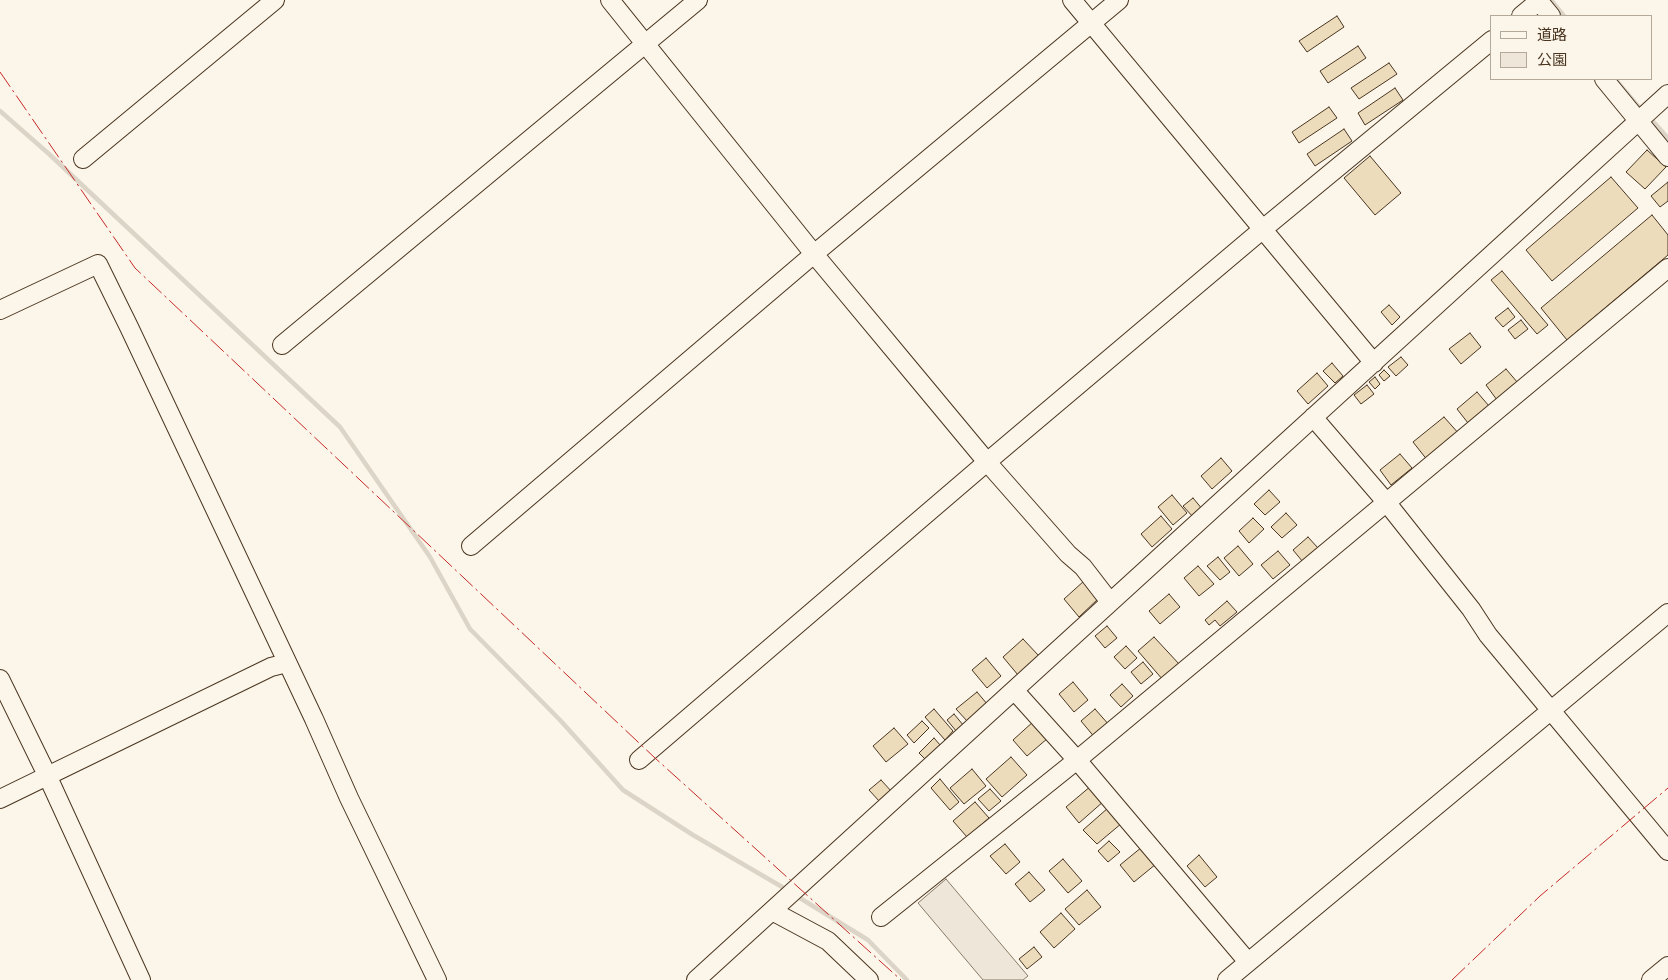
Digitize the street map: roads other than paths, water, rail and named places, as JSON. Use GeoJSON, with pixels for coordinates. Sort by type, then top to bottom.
{"type":"FeatureCollection","features":[{"type":"Feature","properties":{"kind":"street"},"geometry":{"type":"LineString","coordinates":[[83,159],[275,0]]}},
{"type":"Feature","properties":{"kind":"street"},"geometry":{"type":"LineString","coordinates":[[610,0],[814,254],[987,462],[1068,554],[1083,568],[1110,602]]}},
{"type":"Feature","properties":{"kind":"street"},"geometry":{"type":"LineString","coordinates":[[282,345],[698,0]]}},
{"type":"Feature","properties":{"kind":"street"},"geometry":{"type":"LineString","coordinates":[[1072,0],[1374,363]]}},
{"type":"Feature","properties":{"kind":"street"},"geometry":{"type":"LineString","coordinates":[[471,546],[814,254],[1119,0]]}},
{"type":"Feature","properties":{"kind":"street"},"geometry":{"type":"LineString","coordinates":[[1522,15],[1539,0],[1550,15]]}},
{"type":"Feature","properties":{"kind":"street"},"geometry":{"type":"LineString","coordinates":[[639,760],[1263,229],[1490,42]]}},
{"type":"Feature","properties":{"kind":"street"},"geometry":{"type":"LineString","coordinates":[[1605,80],[1668,156]]}},
{"type":"Feature","properties":{"kind":"street"},"geometry":{"type":"LineString","coordinates":[[696,980],[1668,94]]}},
{"type":"Feature","properties":{"kind":"street"},"geometry":{"type":"LineString","coordinates":[[0,310],[98,264],[349,798],[437,980]]}},
{"type":"Feature","properties":{"kind":"street"},"geometry":{"type":"LineString","coordinates":[[881,917],[1077,760],[1668,268]]}},
{"type":"Feature","properties":{"kind":"street"},"geometry":{"type":"LineString","coordinates":[[1313,416],[1387,503],[1471,610],[1488,635],[1668,851]]}},
{"type":"Feature","properties":{"kind":"street"},"geometry":{"type":"LineString","coordinates":[[1226,980],[1668,613]]}},
{"type":"Feature","properties":{"kind":"street"},"geometry":{"type":"LineString","coordinates":[[0,799],[46,775],[59,772],[271,668],[287,663]]}},
{"type":"Feature","properties":{"kind":"street"},"geometry":{"type":"LineString","coordinates":[[0,679],[141,980]]}},
{"type":"Feature","properties":{"kind":"street"},"geometry":{"type":"LineString","coordinates":[[1014,690],[1077,760],[1248,962]]}},
{"type":"Feature","properties":{"kind":"street"},"geometry":{"type":"LineString","coordinates":[[772,911],[828,941],[869,980]]}},
{"type":"Feature","properties":{"kind":"street"},"geometry":{"type":"LineString","coordinates":[[1651,980],[1668,966]]}},
{"type":"Feature","properties":{"kind":"waterway"},"geometry":{"type":"LineString","coordinates":[[1551,0],[1563,15]]}},
{"type":"Feature","properties":{"kind":"waterway"},"geometry":{"type":"LineString","coordinates":[[1616,80],[1643,112]]}},
{"type":"Feature","properties":{"kind":"waterway"},"geometry":{"type":"LineString","coordinates":[[0,111],[49,154],[340,427],[430,557],[470,629],[560,720],[623,790],[693,835],[789,891]]}},
{"type":"Feature","properties":{"kind":"waterway"},"geometry":{"type":"LineString","coordinates":[[1649,117],[1668,138]]}},
{"type":"Feature","properties":{"kind":"waterway"},"geometry":{"type":"LineString","coordinates":[[795,895],[868,940],[907,980]]}}]}
